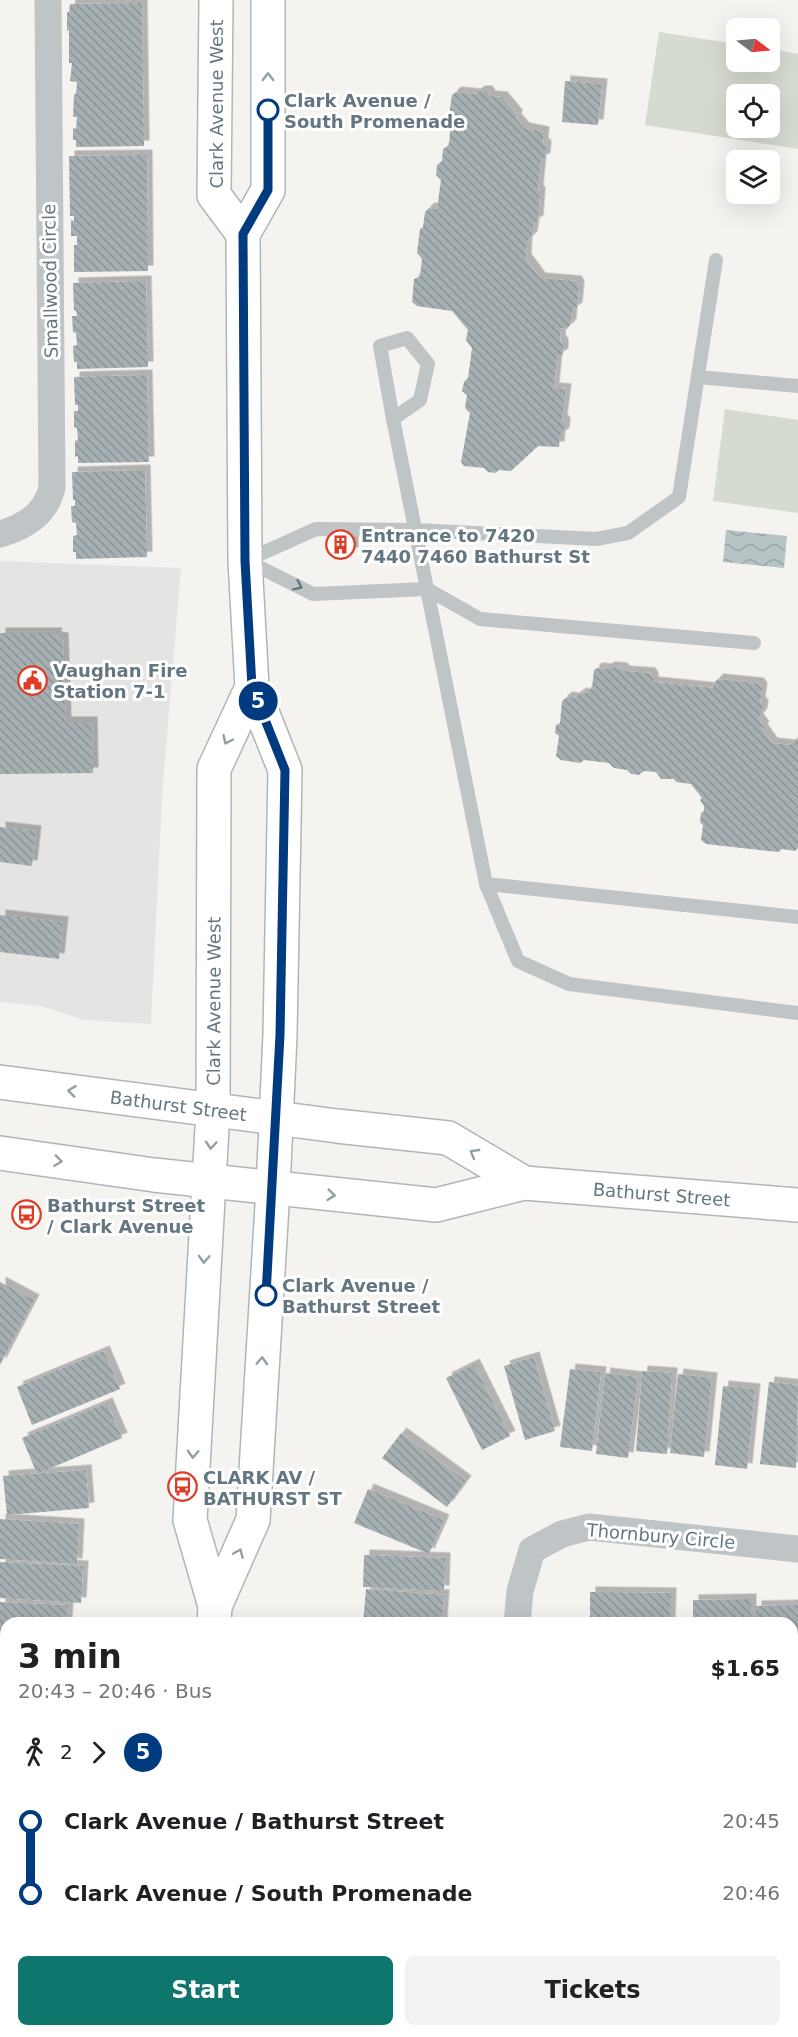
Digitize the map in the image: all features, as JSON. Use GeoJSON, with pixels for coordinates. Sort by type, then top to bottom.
{"type":"FeatureCollection","features":[{"type":"Feature","properties":{"kind":"street","name":"Smallwood Circle"},"geometry":{"type":"LineString","coordinates":[[0,534],[32,520],[50,497],[52,487],[48,0]]}},
{"type":"Feature","properties":{"kind":"street","name":"Clark Avenue West"},"geometry":{"type":"LineString","coordinates":[[216,0],[214,195],[243,234]]}},
{"type":"Feature","properties":{"kind":"street","name":"Clark Avenue West"},"geometry":{"type":"LineString","coordinates":[[215,1615],[253,1520],[273,1189],[280,1025],[285,770],[252,687],[245,561],[243,234],[268,190],[268,0]]}},
{"type":"Feature","properties":{"kind":"street","name":"Clark Avenue West"},"geometry":{"type":"LineString","coordinates":[[215,1615],[190,1520],[213,1110],[214,769],[252,687]]}},
{"type":"Feature","properties":{"kind":"street","name":"Bathurst Street"},"geometry":{"type":"LineString","coordinates":[[0,1082],[337,1126],[448,1138],[524,1183]]}},
{"type":"Feature","properties":{"kind":"street","name":"Bathurst Street"},"geometry":{"type":"LineString","coordinates":[[0,1153],[154,1175],[436,1205],[524,1183],[798,1205]]}},
{"type":"Feature","properties":{"kind":"street","name":"Thornbury Circle"},"geometry":{"type":"LineString","coordinates":[[518,1617],[520,1591],[532,1550],[562,1534],[589,1527],[798,1548]]}},
{"type":"Feature","properties":{"kind":"lane"},"geometry":{"type":"LineString","coordinates":[[245,561],[316,529],[416,530],[596,540],[628,533],[679,496],[716,260]]}},
{"type":"Feature","properties":{"kind":"lane"},"geometry":{"type":"LineString","coordinates":[[393,419],[420,400],[428,364],[407,338],[380,346],[393,419],[486,884],[518,961],[570,984],[798,1013]]}},
{"type":"Feature","properties":{"kind":"lane"},"geometry":{"type":"LineString","coordinates":[[698,377],[798,387]]}},
{"type":"Feature","properties":{"kind":"lane"},"geometry":{"type":"LineString","coordinates":[[245,561],[313,594],[427,589],[480,619],[754,643]]}},
{"type":"Feature","properties":{"kind":"lane"},"geometry":{"type":"LineString","coordinates":[[486,884],[798,917]]}},
{"type":"Feature","properties":{"kind":"shaded area"},"geometry":{"type":"Polygon","coordinates":[[[659,32],[726,42],[726,72],[780,72],[780,51],[798,54],[798,149],[728,138],[780,138],[780,84],[726,84],[726,138],[645,125],[659,32]]]}},
{"type":"Feature","properties":{"kind":"shaded area"},"geometry":{"type":"Polygon","coordinates":[[[725,409],[798,420],[798,513],[713,501],[725,409]]]}},
{"type":"Feature","properties":{"kind":"shaded area"},"geometry":{"type":"Polygon","coordinates":[[[0,561],[181,568],[162,796],[151,1024],[84,1020],[41,1006],[0,1002],[0,561]]]}},
{"type":"Feature","properties":{"kind":"water"},"geometry":{"type":"Polygon","coordinates":[[[726,530],[787,536],[784,568],[723,562],[726,530]]]}},
{"type":"Feature","properties":{"kind":"building"},"geometry":{"type":"Polygon","coordinates":[[[142,3],[144,146],[76,147],[76,140],[73,140],[73,128],[76,129],[77,117],[73,117],[77,82],[70,81],[72,63],[69,63],[69,30],[67,31],[67,12],[69,12],[70,4],[142,3]]]}},
{"type":"Feature","properties":{"kind":"building"},"geometry":{"type":"Polygon","coordinates":[[[565,81],[602,84],[598,125],[562,122],[565,81]]]}},
{"type":"Feature","properties":{"kind":"building"},"geometry":{"type":"Polygon","coordinates":[[[487,91],[490,96],[502,97],[517,115],[516,119],[524,128],[544,132],[543,143],[546,146],[545,158],[541,160],[538,221],[534,223],[532,237],[527,241],[526,259],[540,278],[576,281],[579,286],[577,308],[572,311],[571,324],[567,329],[561,328],[560,340],[563,344],[563,354],[557,357],[554,388],[566,389],[562,420],[565,423],[564,433],[560,436],[559,447],[538,446],[511,471],[499,470],[495,473],[488,472],[484,468],[464,466],[461,462],[470,413],[465,408],[467,395],[462,391],[464,382],[468,378],[472,348],[466,340],[468,330],[452,311],[417,306],[412,302],[414,279],[420,276],[422,259],[417,253],[420,229],[423,227],[425,212],[429,208],[437,209],[441,180],[436,175],[437,165],[442,161],[443,149],[449,145],[452,95],[456,92],[475,94],[487,91]]]}},
{"type":"Feature","properties":{"kind":"building"},"geometry":{"type":"Polygon","coordinates":[[[147,155],[148,271],[74,272],[74,245],[77,245],[77,236],[71,236],[71,220],[74,221],[74,216],[70,216],[69,156],[147,155]]]}},
{"type":"Feature","properties":{"kind":"building"},"geometry":{"type":"Polygon","coordinates":[[[146,281],[148,367],[77,369],[73,346],[77,345],[72,316],[77,316],[76,310],[74,311],[73,283],[146,281]]]}},
{"type":"Feature","properties":{"kind":"building"},"geometry":{"type":"Polygon","coordinates":[[[147,375],[149,462],[78,463],[78,456],[75,457],[75,441],[78,440],[77,428],[74,427],[74,411],[78,411],[78,405],[75,405],[74,377],[147,375]]]}},
{"type":"Feature","properties":{"kind":"building"},"geometry":{"type":"Polygon","coordinates":[[[145,470],[147,557],[76,559],[76,552],[73,552],[73,536],[77,535],[76,523],[72,522],[71,506],[75,506],[75,500],[73,500],[72,472],[145,470]]]}},
{"type":"Feature","properties":{"kind":"building","name":"Entrance to 7420 7440 7460 Bathurst St"},"geometry":{"type":"Polygon","coordinates":[[[353,537],[353,553],[327,553],[327,538],[353,537]]]}},
{"type":"Feature","properties":{"kind":"building","name":"Vaughan Fire Station 7-1"},"geometry":{"type":"Polygon","coordinates":[[[0,633],[57,633],[56,637],[63,638],[66,722],[92,722],[93,773],[0,774],[0,633]]]}},
{"type":"Feature","properties":{"kind":"building"},"geometry":{"type":"Polygon","coordinates":[[[609,667],[650,673],[653,682],[713,688],[718,679],[758,683],[762,688],[760,702],[763,705],[762,713],[758,719],[764,727],[762,729],[772,743],[790,745],[798,741],[798,848],[795,851],[782,849],[778,852],[706,844],[701,840],[703,825],[700,822],[701,813],[704,811],[700,800],[702,798],[691,784],[676,782],[674,779],[661,779],[656,772],[644,771],[639,775],[631,774],[627,770],[614,768],[609,763],[584,760],[580,763],[561,760],[556,756],[559,736],[555,733],[556,725],[560,723],[562,701],[567,697],[574,698],[581,693],[584,694],[592,688],[594,670],[609,667]]]}},
{"type":"Feature","properties":{"kind":"building"},"geometry":{"type":"Polygon","coordinates":[[[0,827],[36,831],[32,866],[0,862],[0,827]]]}},
{"type":"Feature","properties":{"kind":"building"},"geometry":{"type":"Polygon","coordinates":[[[0,915],[63,922],[59,959],[0,952],[0,915]]]}},
{"type":"Feature","properties":{"kind":"building"},"geometry":{"type":"Polygon","coordinates":[[[0,1282],[34,1300],[0,1365],[0,1282]]]}},
{"type":"Feature","properties":{"kind":"building"},"geometry":{"type":"Polygon","coordinates":[[[104,1351],[120,1389],[32,1425],[17,1387],[104,1351]]]}},
{"type":"Feature","properties":{"kind":"building"},"geometry":{"type":"Polygon","coordinates":[[[534,1357],[555,1431],[525,1440],[504,1366],[534,1357]]]}},
{"type":"Feature","properties":{"kind":"building"},"geometry":{"type":"Polygon","coordinates":[[[474,1364],[510,1436],[482,1450],[446,1378],[474,1364]]]}},
{"type":"Feature","properties":{"kind":"building"},"geometry":{"type":"Polygon","coordinates":[[[570,1369],[601,1372],[592,1451],[560,1447],[570,1369]]]}},
{"type":"Feature","properties":{"kind":"building"},"geometry":{"type":"Polygon","coordinates":[[[642,1371],[672,1373],[667,1454],[636,1451],[642,1371]]]}},
{"type":"Feature","properties":{"kind":"building"},"geometry":{"type":"Polygon","coordinates":[[[605,1373],[638,1377],[628,1458],[596,1454],[605,1373]]]}},
{"type":"Feature","properties":{"kind":"building"},"geometry":{"type":"Polygon","coordinates":[[[678,1374],[712,1378],[704,1457],[670,1453],[678,1374]]]}},
{"type":"Feature","properties":{"kind":"building"},"geometry":{"type":"Polygon","coordinates":[[[769,1382],[798,1385],[796,1468],[760,1464],[769,1382]]]}},
{"type":"Feature","properties":{"kind":"building"},"geometry":{"type":"Polygon","coordinates":[[[723,1386],[755,1389],[747,1469],[715,1465],[723,1386]]]}},
{"type":"Feature","properties":{"kind":"building"},"geometry":{"type":"Polygon","coordinates":[[[107,1403],[122,1438],[37,1474],[22,1438],[107,1403]]]}},
{"type":"Feature","properties":{"kind":"building"},"geometry":{"type":"Polygon","coordinates":[[[401,1433],[466,1481],[447,1507],[382,1458],[401,1433]]]}},
{"type":"Feature","properties":{"kind":"building"},"geometry":{"type":"Polygon","coordinates":[[[86,1470],[89,1508],[7,1515],[3,1476],[86,1470]]]}},
{"type":"Feature","properties":{"kind":"building"},"geometry":{"type":"Polygon","coordinates":[[[368,1489],[444,1520],[429,1554],[354,1523],[368,1489]]]}},
{"type":"Feature","properties":{"kind":"building"},"geometry":{"type":"Polygon","coordinates":[[[0,1519],[79,1524],[77,1564],[0,1559],[0,1519]]]}},
{"type":"Feature","properties":{"kind":"building"},"geometry":{"type":"Polygon","coordinates":[[[364,1555],[445,1558],[444,1591],[363,1587],[364,1555]]]}},
{"type":"Feature","properties":{"kind":"building"},"geometry":{"type":"Polygon","coordinates":[[[0,1562],[83,1566],[81,1603],[0,1598],[0,1562]]]}},
{"type":"Feature","properties":{"kind":"building"},"geometry":{"type":"Polygon","coordinates":[[[366,1589],[444,1595],[442,1617],[364,1617],[366,1589]]]}},
{"type":"Feature","properties":{"kind":"building"},"geometry":{"type":"Polygon","coordinates":[[[590,1592],[671,1593],[670,1617],[590,1617],[590,1592]]]}},
{"type":"Feature","properties":{"kind":"building"},"geometry":{"type":"Polygon","coordinates":[[[751,1599],[751,1617],[693,1617],[693,1600],[751,1599]]]}},
{"type":"Feature","properties":{"kind":"building"},"geometry":{"type":"Polygon","coordinates":[[[0,1602],[68,1605],[67,1617],[0,1617],[0,1602]]]}},
{"type":"Feature","properties":{"kind":"building"},"geometry":{"type":"Polygon","coordinates":[[[798,1605],[798,1617],[756,1617],[756,1606],[798,1605]]]}},
{"type":"Feature","properties":{"kind":"bus line","name":"5"},"geometry":{"type":"LineString","coordinates":[[266,1295],[280,1035],[285,770],[252,687],[245,561],[243,234],[268,190],[268,110]]}},
{"type":"Feature","properties":{"kind":"place","name":"Clark Avenue / South Promenade"},"geometry":{"type":"Point","coordinates":[268,110]}},
{"type":"Feature","properties":{"kind":"place","name":"Entrance to 7420 7440 7460 Bathurst St"},"geometry":{"type":"Point","coordinates":[340,545]}},
{"type":"Feature","properties":{"kind":"place","name":"Vaughan Fire Station 7-1"},"geometry":{"type":"Point","coordinates":[32,680]}},
{"type":"Feature","properties":{"kind":"place","name":"Bathurst Street / Clark Avenue"},"geometry":{"type":"Point","coordinates":[26,1215]}},
{"type":"Feature","properties":{"kind":"place","name":"Clark Avenue / Bathurst Street"},"geometry":{"type":"Point","coordinates":[266,1295]}},
{"type":"Feature","properties":{"kind":"place","name":"CLARK AV / BATHURST ST"},"geometry":{"type":"Point","coordinates":[182,1487]}}]}
